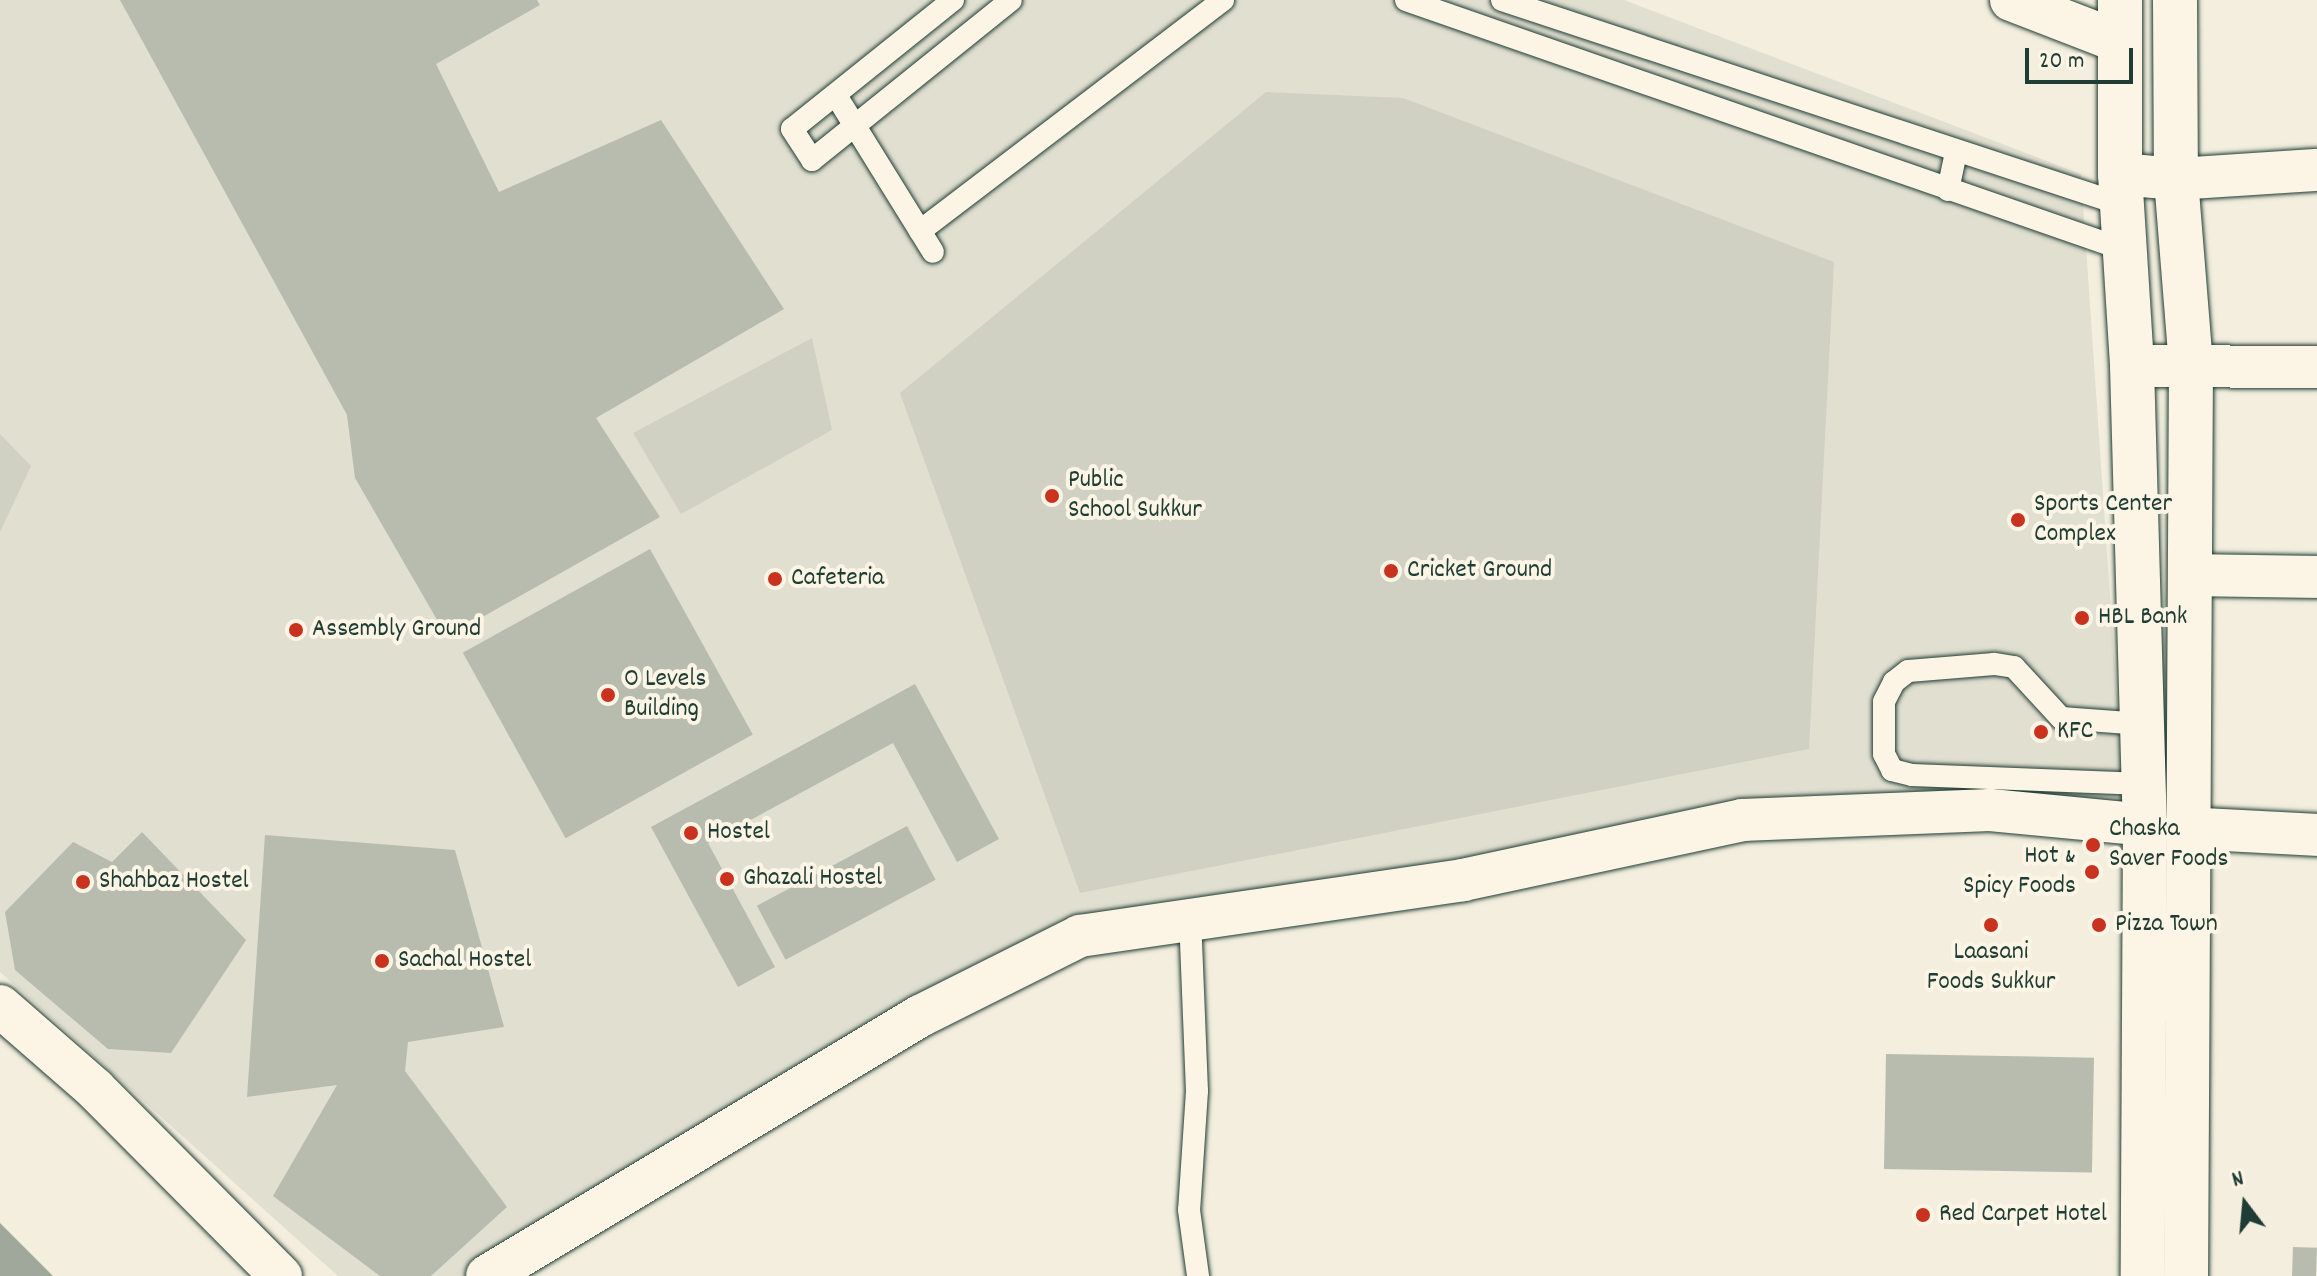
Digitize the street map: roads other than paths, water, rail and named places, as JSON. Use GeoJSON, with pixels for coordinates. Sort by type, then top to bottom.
{"type":"FeatureCollection","features":[{"type":"Feature","properties":{"kind":"main road"},"geometry":{"type":"LineString","coordinates":[[2143,1276],[2158,812],[2191,575],[2191,364],[2176,179],[2175,0]]}},
{"type":"Feature","properties":{"kind":"main road"},"geometry":{"type":"LineString","coordinates":[[2120,21],[2121,190],[2132,366],[2142,724],[2158,812],[2186,1276]]}},
{"type":"Feature","properties":{"kind":"street"},"geometry":{"type":"LineString","coordinates":[[2011,0],[2120,21]]}},
{"type":"Feature","properties":{"kind":"street"},"geometry":{"type":"LineString","coordinates":[[2121,190],[2176,179],[2317,170]]}},
{"type":"Feature","properties":{"kind":"street"},"geometry":{"type":"LineString","coordinates":[[2132,366],[2317,367]]}},
{"type":"Feature","properties":{"kind":"street"},"geometry":{"type":"LineString","coordinates":[[2191,575],[2317,577]]}},
{"type":"Feature","properties":{"kind":"street"},"geometry":{"type":"LineString","coordinates":[[487,1276],[920,1016],[1080,936],[1190,917],[1463,880],[1742,820],[1990,810],[2158,812],[2317,835]]}},
{"type":"Feature","properties":{"kind":"street"},"geometry":{"type":"LineString","coordinates":[[0,1006],[95,1089],[281,1276]]}},
{"type":"Feature","properties":{"kind":"lane"},"geometry":{"type":"LineString","coordinates":[[953,0],[837,97],[792,129],[812,160],[1011,0]]}},
{"type":"Feature","properties":{"kind":"lane"},"geometry":{"type":"LineString","coordinates":[[920,231],[1223,0]]}},
{"type":"Feature","properties":{"kind":"lane"},"geometry":{"type":"LineString","coordinates":[[1406,0],[2125,250]]}},
{"type":"Feature","properties":{"kind":"lane"},"geometry":{"type":"LineString","coordinates":[[1502,0],[1956,151],[2121,190]]}},
{"type":"Feature","properties":{"kind":"lane"},"geometry":{"type":"LineString","coordinates":[[837,97],[933,252]]}},
{"type":"Feature","properties":{"kind":"lane"},"geometry":{"type":"LineString","coordinates":[[1948,190],[1956,151]]}},
{"type":"Feature","properties":{"kind":"lane"},"geometry":{"type":"LineString","coordinates":[[2142,724],[2061,718],[2014,667],[1994,664],[1908,671],[1894,682],[1884,702],[1884,754],[1892,770],[1912,775],[2158,812]]}},
{"type":"Feature","properties":{"kind":"lane"},"geometry":{"type":"LineString","coordinates":[[1190,917],[1197,1091],[1189,1210],[1198,1276]]}},
{"type":"Feature","properties":{"kind":"place","name":"Public School Sukkur"},"geometry":{"type":"Point","coordinates":[1052,496]}},
{"type":"Feature","properties":{"kind":"place","name":"Sports Center Complex"},"geometry":{"type":"Point","coordinates":[2018,520]}},
{"type":"Feature","properties":{"kind":"place","name":"Cricket Ground"},"geometry":{"type":"Point","coordinates":[1391,571]}},
{"type":"Feature","properties":{"kind":"place","name":"Cafeteria"},"geometry":{"type":"Point","coordinates":[775,579]}},
{"type":"Feature","properties":{"kind":"place","name":"HBL Bank"},"geometry":{"type":"Point","coordinates":[2082,618]}},
{"type":"Feature","properties":{"kind":"place","name":"Assembly Ground"},"geometry":{"type":"Point","coordinates":[296,630]}},
{"type":"Feature","properties":{"kind":"place","name":"O Levels Building"},"geometry":{"type":"Point","coordinates":[608,695]}},
{"type":"Feature","properties":{"kind":"place","name":"KFC"},"geometry":{"type":"Point","coordinates":[2041,732]}},
{"type":"Feature","properties":{"kind":"place","name":"Hostel"},"geometry":{"type":"Point","coordinates":[691,833]}},
{"type":"Feature","properties":{"kind":"place","name":"Chaska Saver Foods"},"geometry":{"type":"Point","coordinates":[2093,845]}},
{"type":"Feature","properties":{"kind":"place","name":"Hot & Spicy Foods"},"geometry":{"type":"Point","coordinates":[2092,872]}},
{"type":"Feature","properties":{"kind":"place","name":"Ghazali Hostel"},"geometry":{"type":"Point","coordinates":[727,879]}},
{"type":"Feature","properties":{"kind":"place","name":"Shahbaz Hostel"},"geometry":{"type":"Point","coordinates":[83,882]}},
{"type":"Feature","properties":{"kind":"place","name":"Laasani Foods Sukkur"},"geometry":{"type":"Point","coordinates":[1991,925]}},
{"type":"Feature","properties":{"kind":"place","name":"Pizza Town"},"geometry":{"type":"Point","coordinates":[2099,925]}},
{"type":"Feature","properties":{"kind":"place","name":"Sachal Hostel"},"geometry":{"type":"Point","coordinates":[382,961]}},
{"type":"Feature","properties":{"kind":"place","name":"Red Carpet Hotel"},"geometry":{"type":"Point","coordinates":[1923,1215]}}]}
